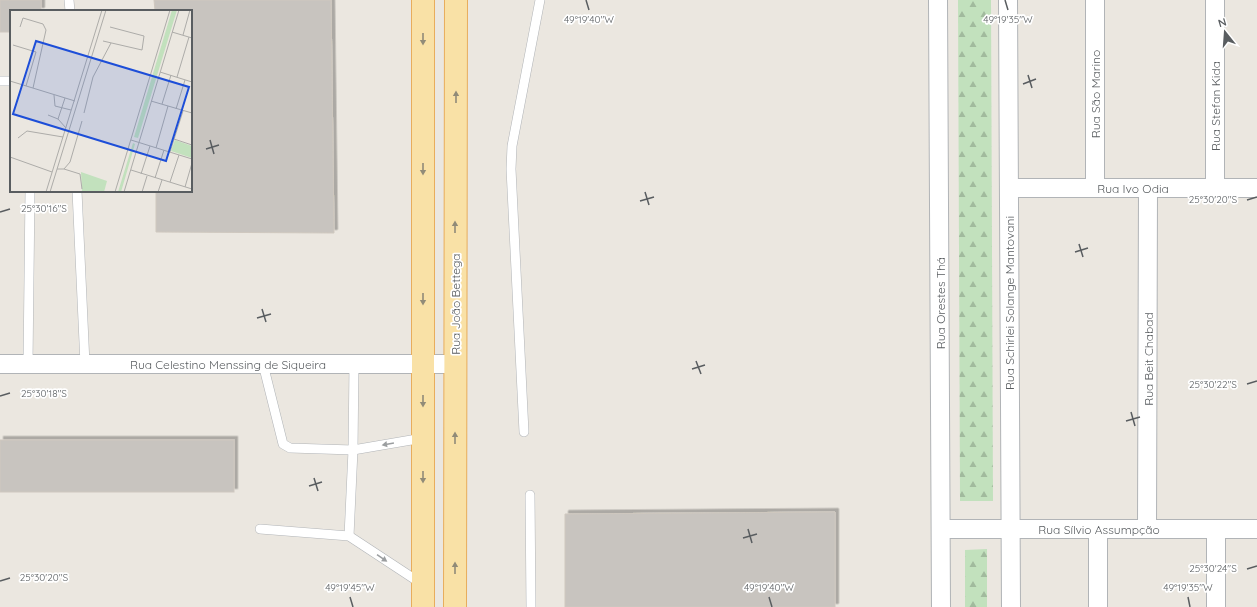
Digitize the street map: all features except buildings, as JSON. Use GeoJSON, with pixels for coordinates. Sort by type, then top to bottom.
{"type":"FeatureCollection","features":[{"type":"Feature","properties":{"kind":"main road"},"geometry":{"type":"LineString","coordinates":[[423,0],[423,607]]}},
{"type":"Feature","properties":{"kind":"main road","name":"Rua João Bettega"},"geometry":{"type":"LineString","coordinates":[[454,607],[456,0]]}},
{"type":"Feature","properties":{"kind":"street","name":"Rua Orestes Thá"},"geometry":{"type":"LineString","coordinates":[[938,0],[941,607]]}},
{"type":"Feature","properties":{"kind":"street","name":"Rua Schirlei Solange Mantovani"},"geometry":{"type":"LineString","coordinates":[[1008,0],[1011,607]]}},
{"type":"Feature","properties":{"kind":"street","name":"Rua São Marino"},"geometry":{"type":"LineString","coordinates":[[1095,0],[1095,188]]}},
{"type":"Feature","properties":{"kind":"street","name":"Rua Stefan Kida"},"geometry":{"type":"LineString","coordinates":[[1215,0],[1215,188]]}},
{"type":"Feature","properties":{"kind":"street","name":"Rua Ivo Odia"},"geometry":{"type":"LineString","coordinates":[[1009,188],[1257,188]]}},
{"type":"Feature","properties":{"kind":"street","name":"Rua Beit Chabad"},"geometry":{"type":"LineString","coordinates":[[1147,529],[1148,188]]}},
{"type":"Feature","properties":{"kind":"street","name":"Rua Celestino Menssing de Siqueira"},"geometry":{"type":"LineString","coordinates":[[0,364],[455,364]]}},
{"type":"Feature","properties":{"kind":"street","name":"Rua Sílvio Assumpção"},"geometry":{"type":"LineString","coordinates":[[941,529],[1257,529]]}},
{"type":"Feature","properties":{"kind":"street"},"geometry":{"type":"LineString","coordinates":[[1098,529],[1098,607]]}},
{"type":"Feature","properties":{"kind":"street"},"geometry":{"type":"LineString","coordinates":[[1216,529],[1216,607]]}},
{"type":"Feature","properties":{"kind":"lane"},"geometry":{"type":"LineString","coordinates":[[69,0],[70,10]]}},
{"type":"Feature","properties":{"kind":"lane"},"geometry":{"type":"LineString","coordinates":[[524,432],[511,169],[512,146],[540,0]]}},
{"type":"Feature","properties":{"kind":"lane"},"geometry":{"type":"LineString","coordinates":[[28,364],[30,192]]}},
{"type":"Feature","properties":{"kind":"lane"},"geometry":{"type":"LineString","coordinates":[[78,192],[86,364]]}},
{"type":"Feature","properties":{"kind":"lane"},"geometry":{"type":"LineString","coordinates":[[263,364],[283,444],[290,448],[353,450],[423,438]]}},
{"type":"Feature","properties":{"kind":"lane"},"geometry":{"type":"LineString","coordinates":[[349,536],[353,450],[354,364]]}},
{"type":"Feature","properties":{"kind":"lane"},"geometry":{"type":"LineString","coordinates":[[530,496],[531,607]]}},
{"type":"Feature","properties":{"kind":"lane"},"geometry":{"type":"LineString","coordinates":[[260,529],[349,536],[423,585]]}},
{"type":"Feature","properties":{"kind":"green space"},"geometry":{"type":"Polygon","coordinates":[[[958,0],[991,0],[993,501],[960,501],[958,0]]]}},
{"type":"Feature","properties":{"kind":"green space"},"geometry":{"type":"Polygon","coordinates":[[[987,549],[987,607],[965,607],[965,550],[987,549]]]}}]}
